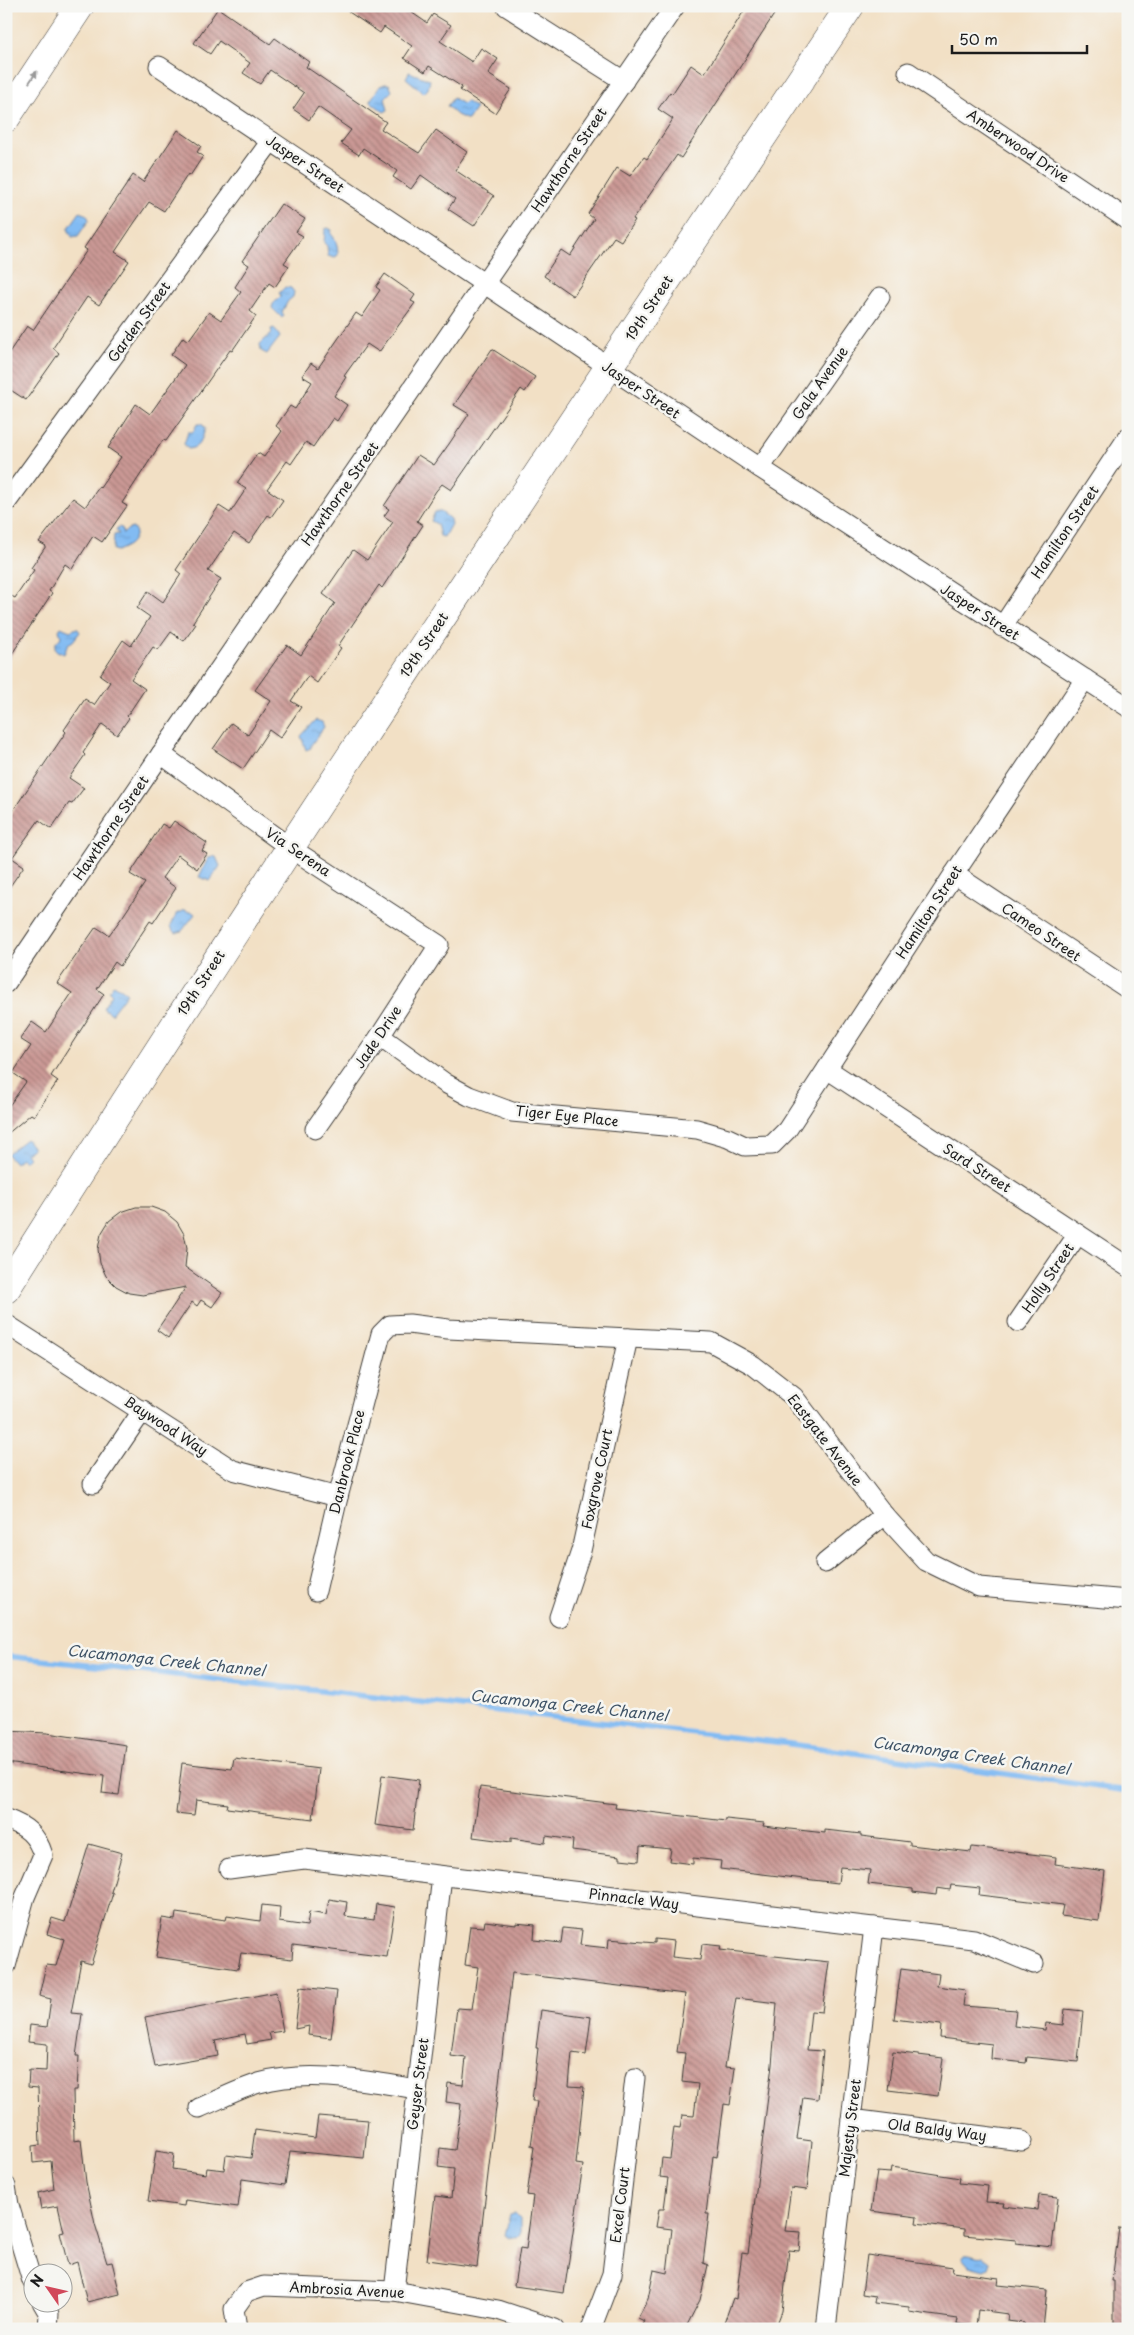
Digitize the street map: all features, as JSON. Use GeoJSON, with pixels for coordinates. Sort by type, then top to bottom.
{"type":"FeatureCollection","features":[{"type":"Feature","properties":{"kind":"main road"},"geometry":{"type":"LineString","coordinates":[[6,118],[80,6]]}},
{"type":"Feature","properties":{"kind":"main road","name":"19th Street"},"geometry":{"type":"LineString","coordinates":[[6,1289],[139,1078],[289,846],[850,6]]}},
{"type":"Feature","properties":{"kind":"street"},"geometry":{"type":"LineString","coordinates":[[506,6],[624,81]]}},
{"type":"Feature","properties":{"kind":"street","name":"Hawthorne Street"},"geometry":{"type":"LineString","coordinates":[[6,983],[675,6]]}},
{"type":"Feature","properties":{"kind":"street","name":"Jasper Street"},"geometry":{"type":"LineString","coordinates":[[159,66],[760,468],[1002,627],[1128,707]]}},
{"type":"Feature","properties":{"kind":"street","name":"Amberwood Drive"},"geometry":{"type":"LineString","coordinates":[[908,72],[1128,220]]}},
{"type":"Feature","properties":{"kind":"street","name":"Garden Street"},"geometry":{"type":"LineString","coordinates":[[6,503],[271,141]]}},
{"type":"Feature","properties":{"kind":"street","name":"Gala Avenue"},"geometry":{"type":"LineString","coordinates":[[760,468],[880,297]]}},
{"type":"Feature","properties":{"kind":"street","name":"Hamilton Street"},"geometry":{"type":"LineString","coordinates":[[1002,627],[1128,437]]}},
{"type":"Feature","properties":{"kind":"street","name":"Hamilton Street"},"geometry":{"type":"LineString","coordinates":[[772,1144],[787,1130],[954,874],[1085,679]]}},
{"type":"Feature","properties":{"kind":"street","name":"Via Serena"},"geometry":{"type":"LineString","coordinates":[[161,754],[289,846],[439,945]]}},
{"type":"Feature","properties":{"kind":"street","name":"Cameo Street"},"geometry":{"type":"LineString","coordinates":[[954,874],[1128,989]]}},
{"type":"Feature","properties":{"kind":"street","name":"Jade Drive"},"geometry":{"type":"LineString","coordinates":[[315,1128],[380,1036],[439,945]]}},
{"type":"Feature","properties":{"kind":"street","name":"Tiger Eye Place"},"geometry":{"type":"LineString","coordinates":[[380,1036],[444,1083],[469,1096],[512,1112],[697,1129],[728,1138],[745,1146],[772,1144]]}},
{"type":"Feature","properties":{"kind":"street","name":"Sard Street"},"geometry":{"type":"LineString","coordinates":[[827,1069],[1128,1267]]}},
{"type":"Feature","properties":{"kind":"street","name":"Holly Street"},"geometry":{"type":"LineString","coordinates":[[1018,1322],[1078,1234]]}},
{"type":"Feature","properties":{"kind":"street","name":"Baywood Way"},"geometry":{"type":"LineString","coordinates":[[6,1324],[143,1410],[233,1470],[338,1497]]}},
{"type":"Feature","properties":{"kind":"street","name":"Eastgate Avenue"},"geometry":{"type":"LineString","coordinates":[[381,1334],[390,1326],[409,1324],[448,1329],[711,1342],[753,1365],[794,1397],[884,1515],[926,1561],[979,1587],[1128,1600]]}},
{"type":"Feature","properties":{"kind":"street","name":"Danbrook Place"},"geometry":{"type":"LineString","coordinates":[[316,1591],[338,1497],[381,1334]]}},
{"type":"Feature","properties":{"kind":"street","name":"Foxgrove Court"},"geometry":{"type":"LineString","coordinates":[[559,1617],[581,1551],[628,1338]]}},
{"type":"Feature","properties":{"kind":"street"},"geometry":{"type":"LineString","coordinates":[[93,1484],[143,1410]]}},
{"type":"Feature","properties":{"kind":"street"},"geometry":{"type":"LineString","coordinates":[[825,1563],[884,1515]]}},
{"type":"Feature","properties":{"kind":"street"},"geometry":{"type":"LineString","coordinates":[[6,1819],[25,1826],[38,1840],[43,1855],[24,1897],[6,1966]]}},
{"type":"Feature","properties":{"kind":"street","name":"Pinnacle Way"},"geometry":{"type":"LineString","coordinates":[[229,1868],[304,1859],[974,1940],[1034,1964]]}},
{"type":"Feature","properties":{"kind":"street","name":"Geyser Street"},"geometry":{"type":"LineString","coordinates":[[394,2291],[442,1876]]}},
{"type":"Feature","properties":{"kind":"street","name":"Majesty Street"},"geometry":{"type":"LineString","coordinates":[[828,2328],[874,1927]]}},
{"type":"Feature","properties":{"kind":"street","name":"Excel Court"},"geometry":{"type":"LineString","coordinates":[[591,2329],[612,2274],[635,2078]]}},
{"type":"Feature","properties":{"kind":"street"},"geometry":{"type":"LineString","coordinates":[[198,2108],[259,2084],[282,2079],[350,2079],[417,2089]]}},
{"type":"Feature","properties":{"kind":"street","name":"Old Baldy Way"},"geometry":{"type":"LineString","coordinates":[[851,2119],[1022,2142]]}},
{"type":"Feature","properties":{"kind":"street"},"geometry":{"type":"LineString","coordinates":[[6,2186],[9,2205],[26,2262]]}},
{"type":"Feature","properties":{"kind":"street","name":"Ambrosia Avenue"},"geometry":{"type":"LineString","coordinates":[[237,2329],[234,2309],[246,2292],[264,2286],[394,2291],[498,2310],[555,2329]]}},
{"type":"Feature","properties":{"kind":"street"},"geometry":{"type":"LineString","coordinates":[[48,2312],[48,2329]]}},
{"type":"Feature","properties":{"kind":"water"},"geometry":{"type":"Polygon","coordinates":[[[409,72],[430,80],[428,89],[424,93],[406,78],[409,72]]]}},
{"type":"Feature","properties":{"kind":"water"},"geometry":{"type":"Polygon","coordinates":[[[389,84],[392,91],[385,98],[388,110],[384,112],[370,101],[380,86],[389,84]]]}},
{"type":"Feature","properties":{"kind":"water"},"geometry":{"type":"Polygon","coordinates":[[[453,98],[463,104],[466,101],[476,108],[468,120],[457,115],[447,106],[453,98]]]}},
{"type":"Feature","properties":{"kind":"water"},"geometry":{"type":"Polygon","coordinates":[[[80,212],[87,215],[89,220],[78,236],[72,237],[68,229],[80,212]]]}},
{"type":"Feature","properties":{"kind":"water"},"geometry":{"type":"Polygon","coordinates":[[[325,229],[332,230],[331,234],[337,247],[338,255],[334,258],[328,256],[327,246],[324,243],[325,229]]]}},
{"type":"Feature","properties":{"kind":"water"},"geometry":{"type":"Polygon","coordinates":[[[285,287],[291,288],[294,292],[293,297],[288,301],[282,312],[284,316],[282,318],[272,308],[273,304],[281,296],[279,293],[285,287]]]}},
{"type":"Feature","properties":{"kind":"water"},"geometry":{"type":"Polygon","coordinates":[[[274,328],[280,337],[267,354],[261,351],[260,344],[272,333],[271,329],[274,328]]]}},
{"type":"Feature","properties":{"kind":"water"},"geometry":{"type":"Polygon","coordinates":[[[197,424],[202,424],[205,429],[203,436],[198,445],[188,449],[184,444],[188,432],[193,432],[197,424]]]}},
{"type":"Feature","properties":{"kind":"water"},"geometry":{"type":"Polygon","coordinates":[[[435,512],[441,512],[450,519],[451,524],[444,537],[440,536],[437,524],[431,521],[435,512]]]}},
{"type":"Feature","properties":{"kind":"water"},"geometry":{"type":"Polygon","coordinates":[[[118,527],[122,528],[123,534],[128,529],[133,528],[136,532],[130,544],[117,551],[113,550],[114,535],[119,534],[116,530],[118,527]]]}},
{"type":"Feature","properties":{"kind":"water"},"geometry":{"type":"Polygon","coordinates":[[[61,627],[70,631],[77,628],[80,632],[68,644],[64,654],[55,650],[55,644],[61,637],[59,630],[61,627]]]}},
{"type":"Feature","properties":{"kind":"water"},"geometry":{"type":"Polygon","coordinates":[[[316,720],[322,722],[324,727],[311,745],[311,748],[306,750],[301,736],[316,720]]]}},
{"type":"Feature","properties":{"kind":"water"},"geometry":{"type":"Polygon","coordinates":[[[216,857],[220,866],[210,881],[199,877],[208,858],[216,857]]]}},
{"type":"Feature","properties":{"kind":"water"},"geometry":{"type":"Polygon","coordinates":[[[185,910],[195,914],[182,931],[176,933],[171,925],[177,914],[185,910]]]}},
{"type":"Feature","properties":{"kind":"water"},"geometry":{"type":"Polygon","coordinates":[[[114,984],[127,993],[111,1014],[103,1008],[112,994],[109,991],[114,984]]]}},
{"type":"Feature","properties":{"kind":"water"},"geometry":{"type":"Polygon","coordinates":[[[26,1139],[33,1148],[26,1153],[29,1157],[24,1162],[21,1158],[15,1163],[7,1154],[26,1139]]]}},
{"type":"Feature","properties":{"kind":"water"},"geometry":{"type":"Polygon","coordinates":[[[515,2213],[520,2218],[520,2235],[517,2238],[509,2238],[505,2235],[510,2214],[515,2213]]]}},
{"type":"Feature","properties":{"kind":"water"},"geometry":{"type":"Polygon","coordinates":[[[966,2255],[984,2257],[990,2262],[988,2268],[984,2270],[969,2266],[963,2259],[966,2255]]]}},
{"type":"Feature","properties":{"kind":"building"},"geometry":{"type":"Polygon","coordinates":[[[340,6],[402,6],[427,23],[433,14],[451,25],[440,41],[472,62],[481,48],[498,59],[488,74],[511,89],[495,113],[460,90],[462,87],[429,66],[425,72],[404,58],[412,46],[384,27],[380,33],[340,6]]]}},
{"type":"Feature","properties":{"kind":"building"},"geometry":{"type":"Polygon","coordinates":[[[747,6],[765,6],[775,13],[681,158],[677,155],[633,219],[635,220],[621,241],[614,237],[573,296],[544,276],[561,250],[570,256],[594,219],[588,214],[617,168],[630,176],[644,157],[647,159],[673,119],[658,109],[670,92],[672,94],[691,65],[704,74],[747,6]]]}},
{"type":"Feature","properties":{"kind":"building"},"geometry":{"type":"Polygon","coordinates":[[[218,8],[270,44],[275,38],[309,62],[306,67],[386,122],[381,129],[419,153],[436,130],[467,152],[455,170],[494,196],[474,226],[448,209],[455,199],[421,175],[411,189],[393,177],[397,171],[363,148],[359,155],[341,143],[351,130],[318,107],[309,120],[293,109],[304,93],[270,70],[260,84],[243,73],[250,63],[219,41],[210,54],[194,43],[218,8]]]}},
{"type":"Feature","properties":{"kind":"building"},"geometry":{"type":"Polygon","coordinates":[[[178,130],[201,146],[197,152],[203,156],[190,176],[188,174],[164,211],[149,202],[115,252],[129,261],[99,305],[87,297],[53,348],[59,353],[26,400],[6,387],[6,357],[27,326],[33,330],[87,250],[84,248],[133,175],[143,182],[178,130]]]}},
{"type":"Feature","properties":{"kind":"building"},"geometry":{"type":"Polygon","coordinates":[[[281,204],[305,219],[296,232],[303,236],[284,263],[289,266],[275,287],[269,283],[250,311],[256,316],[166,441],[163,440],[122,503],[127,506],[102,542],[93,536],[72,569],[65,564],[49,591],[52,593],[6,663],[6,593],[15,598],[34,570],[31,568],[46,546],[39,542],[73,498],[85,507],[100,488],[121,457],[108,448],[136,404],[150,414],[185,365],[171,355],[183,337],[188,341],[209,312],[221,320],[241,292],[235,287],[249,265],[242,261],[281,204]]]}},
{"type":"Feature","properties":{"kind":"building"},"geometry":{"type":"Polygon","coordinates":[[[385,274],[415,295],[411,301],[415,303],[379,352],[367,344],[344,376],[346,377],[334,396],[347,405],[337,421],[333,418],[313,447],[306,442],[291,464],[287,461],[267,489],[283,500],[271,517],[268,515],[249,543],[234,533],[208,571],[221,579],[193,622],[196,624],[184,641],[171,632],[158,650],[153,647],[131,679],[145,689],[127,716],[129,718],[117,735],[102,724],[83,753],[85,755],[69,778],[84,788],[72,804],[69,803],[51,829],[39,820],[12,858],[24,866],[6,892],[6,821],[66,732],[64,730],[85,699],[94,705],[110,682],[100,675],[123,640],[131,646],[150,617],[137,608],[148,591],[163,602],[181,574],[176,570],[219,506],[230,513],[246,489],[237,483],[258,453],[264,457],[282,431],[276,426],[290,406],[295,409],[312,382],[302,376],[311,363],[318,368],[356,313],[362,317],[380,290],[376,287],[385,274]]]}},
{"type":"Feature","properties":{"kind":"building"},"geometry":{"type":"Polygon","coordinates":[[[492,349],[535,377],[525,392],[521,389],[451,490],[442,484],[436,491],[417,521],[423,525],[382,588],[379,585],[338,646],[341,648],[317,683],[308,676],[291,701],[301,707],[280,738],[269,730],[243,769],[213,749],[231,723],[248,735],[271,701],[255,690],[287,645],[301,655],[335,603],[323,594],[353,550],[367,560],[393,522],[384,516],[389,509],[384,506],[418,455],[434,465],[449,444],[469,414],[454,405],[492,349]]]}},
{"type":"Feature","properties":{"kind":"building"},"geometry":{"type":"Polygon","coordinates":[[[174,821],[207,843],[202,851],[207,854],[197,869],[178,855],[162,878],[176,888],[153,923],[150,921],[120,966],[115,962],[97,989],[104,994],[51,1076],[58,1081],[34,1116],[31,1114],[6,1135],[6,1110],[26,1082],[13,1073],[31,1046],[20,1039],[32,1022],[46,1032],[72,993],[57,983],[96,927],[109,935],[123,916],[145,883],[130,874],[162,824],[169,828],[174,821]]]}},
{"type":"Feature","properties":{"kind":"building"},"geometry":{"type":"Polygon","coordinates":[[[136,1207],[151,1207],[165,1212],[177,1222],[184,1234],[187,1248],[185,1267],[222,1293],[212,1307],[201,1300],[197,1306],[192,1302],[168,1338],[157,1330],[186,1287],[143,1295],[129,1293],[116,1286],[106,1276],[100,1263],[98,1249],[101,1234],[109,1221],[121,1212],[136,1207]]]}},
{"type":"Feature","properties":{"kind":"building"},"geometry":{"type":"Polygon","coordinates":[[[6,1731],[47,1733],[126,1745],[119,1795],[102,1793],[104,1776],[6,1763],[6,1731]]]}},
{"type":"Feature","properties":{"kind":"building"},"geometry":{"type":"Polygon","coordinates":[[[234,1758],[319,1769],[313,1819],[227,1808],[228,1804],[196,1800],[194,1815],[176,1813],[182,1763],[232,1769],[234,1758]]]}},
{"type":"Feature","properties":{"kind":"building"},"geometry":{"type":"Polygon","coordinates":[[[382,1775],[419,1780],[413,1830],[375,1825],[382,1775]]]}},
{"type":"Feature","properties":{"kind":"building"},"geometry":{"type":"Polygon","coordinates":[[[480,1787],[616,1804],[615,1808],[726,1821],[726,1819],[764,1823],[763,1826],[825,1833],[825,1830],[861,1834],[861,1836],[910,1842],[910,1845],[971,1852],[972,1847],[1056,1857],[1055,1864],[1105,1871],[1099,1921],[1061,1916],[1063,1905],[979,1895],[980,1888],[951,1885],[950,1890],[937,1888],[936,1895],[913,1892],[913,1889],[868,1884],[870,1870],[840,1867],[838,1883],[720,1869],[721,1861],[693,1858],[693,1864],[669,1861],[671,1849],[640,1846],[639,1861],[620,1859],[620,1856],[572,1850],[573,1840],[546,1836],[545,1843],[511,1838],[511,1842],[473,1837],[480,1787]]]}},
{"type":"Feature","properties":{"kind":"building"},"geometry":{"type":"Polygon","coordinates":[[[89,1844],[122,1853],[111,1892],[113,1893],[91,1964],[81,1961],[71,2013],[82,2014],[76,2056],[79,2056],[77,2090],[73,2090],[74,2141],[81,2140],[86,2182],[95,2224],[107,2263],[112,2262],[120,2294],[87,2302],[77,2262],[72,2264],[72,2262],[67,2262],[60,2233],[64,2232],[58,2206],[41,2209],[38,2193],[54,2189],[51,2161],[33,2163],[32,2146],[40,2145],[38,2088],[28,2087],[29,2070],[46,2071],[47,2044],[28,2042],[30,2025],[47,2027],[51,1999],[39,1996],[46,1965],[56,1966],[64,1939],[47,1934],[52,1918],[65,1922],[89,1844]]]}},
{"type":"Feature","properties":{"kind":"building"},"geometry":{"type":"Polygon","coordinates":[[[329,1899],[347,1902],[345,1916],[374,1920],[376,1904],[395,1907],[387,1957],[293,1945],[292,1959],[241,1953],[238,1969],[156,1957],[162,1918],[175,1920],[176,1913],[226,1920],[227,1916],[260,1921],[262,1905],[280,1907],[279,1922],[307,1926],[309,1912],[326,1915],[329,1899]]]}},
{"type":"Feature","properties":{"kind":"building"},"geometry":{"type":"Polygon","coordinates":[[[485,1921],[516,1925],[516,1923],[535,1925],[534,1940],[561,1943],[563,1928],[582,1930],[580,1945],[608,1948],[609,1939],[655,1943],[655,1939],[674,1941],[672,1957],[700,1960],[702,1944],[721,1946],[720,1950],[829,1962],[822,2012],[811,2011],[807,2050],[823,2051],[818,2099],[803,2097],[797,2139],[812,2141],[807,2190],[791,2188],[785,2231],[801,2232],[799,2251],[789,2250],[782,2311],[775,2329],[722,2329],[733,2298],[736,2299],[742,2253],[748,2254],[772,2065],[777,2003],[736,1998],[725,2067],[735,2068],[730,2105],[724,2104],[717,2157],[713,2156],[706,2214],[709,2214],[703,2263],[708,2265],[700,2300],[685,2329],[640,2329],[644,2321],[638,2318],[648,2299],[654,2270],[667,2273],[672,2229],[656,2227],[659,2209],[664,2209],[668,2178],[660,2177],[662,2158],[670,2159],[674,2127],[680,2128],[682,2115],[694,2116],[698,2084],[682,2082],[685,2053],[677,2052],[685,1994],[512,1973],[477,2267],[427,2260],[435,2196],[451,2198],[454,2169],[438,2167],[440,2148],[455,2150],[459,2121],[461,2104],[446,2102],[448,2083],[463,2085],[466,2058],[451,2056],[457,2008],[472,2009],[478,1967],[465,1965],[470,1926],[484,1927],[485,1921]]]}},
{"type":"Feature","properties":{"kind":"building"},"geometry":{"type":"Polygon","coordinates":[[[901,1969],[939,1974],[937,1986],[965,1990],[963,2006],[1016,2010],[1014,2026],[1045,2030],[1046,2023],[1063,2025],[1065,2009],[1083,2011],[1078,2062],[1027,2057],[1026,2063],[991,2059],[992,2044],[940,2038],[941,2025],[894,2019],[901,1969]]]}},
{"type":"Feature","properties":{"kind":"building"},"geometry":{"type":"Polygon","coordinates":[[[300,1987],[337,1991],[331,2038],[308,2035],[309,2026],[295,2029],[300,1987]]]}},
{"type":"Feature","properties":{"kind":"building"},"geometry":{"type":"Polygon","coordinates":[[[276,1992],[283,2031],[269,2033],[271,2040],[247,2044],[245,2034],[215,2040],[218,2056],[155,2067],[145,2017],[276,1992]]]}},
{"type":"Feature","properties":{"kind":"building"},"geometry":{"type":"Polygon","coordinates":[[[541,2010],[591,2017],[586,2055],[572,2053],[569,2086],[584,2087],[576,2164],[583,2165],[564,2293],[514,2286],[520,2248],[526,2249],[533,2196],[527,2195],[534,2147],[531,2146],[537,2101],[532,2101],[541,2010]]]}},
{"type":"Feature","properties":{"kind":"building"},"geometry":{"type":"Polygon","coordinates":[[[893,2052],[943,2058],[938,2096],[888,2090],[893,2052]]]}},
{"type":"Feature","properties":{"kind":"building"},"geometry":{"type":"Polygon","coordinates":[[[318,2116],[368,2120],[364,2158],[290,2151],[285,2185],[242,2179],[238,2207],[185,2200],[184,2206],[148,2201],[156,2151],[174,2154],[172,2169],[206,2174],[207,2168],[224,2170],[226,2155],[251,2158],[255,2130],[315,2138],[318,2116]]]}},
{"type":"Feature","properties":{"kind":"building"},"geometry":{"type":"Polygon","coordinates":[[[891,2167],[960,2178],[959,2183],[988,2186],[986,2202],[1004,2203],[1003,2206],[1037,2210],[1039,2195],[1058,2197],[1052,2247],[1016,2243],[1016,2240],[964,2235],[964,2229],[916,2223],[917,2217],[871,2211],[877,2172],[890,2173],[891,2167]]]}},
{"type":"Feature","properties":{"kind":"building"},"geometry":{"type":"Polygon","coordinates":[[[1119,2228],[1128,2229],[1128,2329],[1114,2329],[1114,2281],[1112,2281],[1119,2228]]]}},
{"type":"Feature","properties":{"kind":"building"},"geometry":{"type":"Polygon","coordinates":[[[867,2255],[953,2267],[952,2272],[999,2278],[998,2285],[1047,2290],[1043,2329],[1024,2329],[1024,2323],[1007,2321],[1008,2314],[978,2310],[976,2326],[957,2324],[958,2319],[909,2312],[909,2307],[874,2303],[875,2296],[862,2294],[867,2255]]]}},
{"type":"Feature","properties":{"kind":"waterway","name":"Cucamonga Creek Channel"},"geometry":{"type":"LineString","coordinates":[[6,1656],[776,1742],[1128,1791]]}}]}
